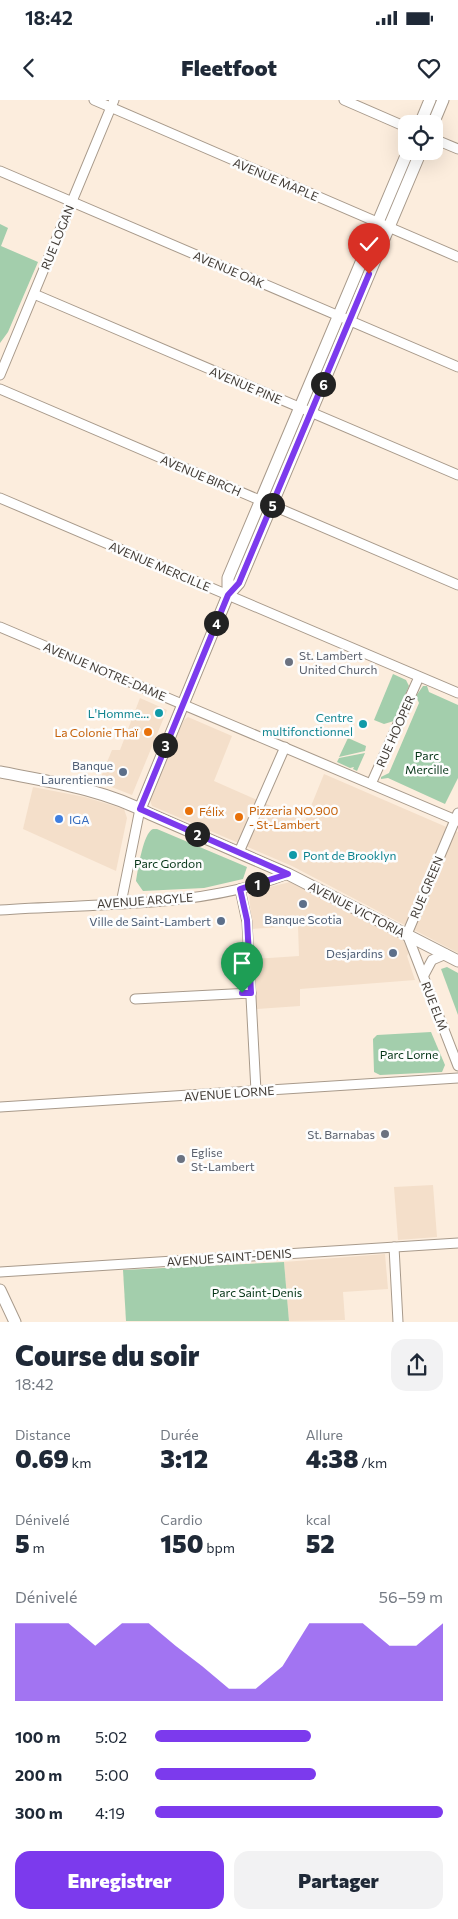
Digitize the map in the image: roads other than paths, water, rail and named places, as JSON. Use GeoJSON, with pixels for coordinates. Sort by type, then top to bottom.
{"type":"FeatureCollection","features":[{"type":"Feature","properties":{"kind":"street","name":"AVENUE MAPLE"},"geometry":{"type":"LineString","coordinates":[[94,100],[113,104],[458,257]]}},
{"type":"Feature","properties":{"kind":"street"},"geometry":{"type":"LineString","coordinates":[[344,100],[398,124]]}},
{"type":"Feature","properties":{"kind":"street"},"geometry":{"type":"LineString","coordinates":[[424,115],[430,100]]}},
{"type":"Feature","properties":{"kind":"street"},"geometry":{"type":"LineString","coordinates":[[436,115],[442,100]]}},
{"type":"Feature","properties":{"kind":"street","name":"RUE LOGAN"},"geometry":{"type":"LineString","coordinates":[[0,375],[113,104]]}},
{"type":"Feature","properties":{"kind":"street"},"geometry":{"type":"LineString","coordinates":[[443,143],[458,149]]}},
{"type":"Feature","properties":{"kind":"street"},"geometry":{"type":"LineString","coordinates":[[384,225],[405,160]]}},
{"type":"Feature","properties":{"kind":"street"},"geometry":{"type":"LineString","coordinates":[[120,902],[140,809],[181,703],[228,595],[228,578],[267,503],[384,225],[416,160]]}},
{"type":"Feature","properties":{"kind":"street","name":"AVENUE OAK"},"geometry":{"type":"LineString","coordinates":[[0,171],[458,366]]}},
{"type":"Feature","properties":{"kind":"street","name":"AVENUE PINE"},"geometry":{"type":"LineString","coordinates":[[34,294],[458,475]]}},
{"type":"Feature","properties":{"kind":"street","name":"AVENUE BIRCH"},"geometry":{"type":"LineString","coordinates":[[0,389],[458,585]]}},
{"type":"Feature","properties":{"kind":"street","name":"AVENUE MERCILLE"},"geometry":{"type":"LineString","coordinates":[[0,498],[458,693]]}},
{"type":"Feature","properties":{"kind":"street","name":"AVENUE NOTRE-DAME"},"geometry":{"type":"LineString","coordinates":[[0,627],[371,784],[457,818]]}},
{"type":"Feature","properties":{"kind":"street","name":"RUE HOOPER"},"geometry":{"type":"LineString","coordinates":[[371,784],[419,677]]}},
{"type":"Feature","properties":{"kind":"street"},"geometry":{"type":"LineString","coordinates":[[239,852],[285,747]]}},
{"type":"Feature","properties":{"kind":"street","name":"AVENUE VICTORIA"},"geometry":{"type":"LineString","coordinates":[[0,772],[90,790],[131,803],[140,809],[288,874],[458,961]]}},
{"type":"Feature","properties":{"kind":"street","name":"RUE GREEN"},"geometry":{"type":"LineString","coordinates":[[407,934],[457,818]]}},
{"type":"Feature","properties":{"kind":"street","name":"AVENUE ARGYLE"},"geometry":{"type":"LineString","coordinates":[[0,910],[204,896],[240,889],[288,874]]}},
{"type":"Feature","properties":{"kind":"street"},"geometry":{"type":"LineString","coordinates":[[240,889],[247,920],[256,1091]]}},
{"type":"Feature","properties":{"kind":"street","name":"RUE ELM"},"geometry":{"type":"LineString","coordinates":[[407,934],[458,1066]]}},
{"type":"Feature","properties":{"kind":"street","name":"RUE ELM"},"geometry":{"type":"LineString","coordinates":[[424,975],[432,960],[446,954]]}},
{"type":"Feature","properties":{"kind":"street"},"geometry":{"type":"LineString","coordinates":[[135,998],[251,993]]}},
{"type":"Feature","properties":{"kind":"street","name":"AVENUE LORNE"},"geometry":{"type":"LineString","coordinates":[[0,1107],[458,1078]]}},
{"type":"Feature","properties":{"kind":"street","name":"AVENUE SAINT-DENIS"},"geometry":{"type":"LineString","coordinates":[[0,1272],[458,1243]]}},
{"type":"Feature","properties":{"kind":"street"},"geometry":{"type":"LineString","coordinates":[[394,1247],[398,1322]]}},
{"type":"Feature","properties":{"kind":"street"},"geometry":{"type":"LineString","coordinates":[[0,1290],[15,1322]]}},
{"type":"Feature","properties":{"kind":"place","name":"St. Lambert United Church"},"geometry":{"type":"Point","coordinates":[289,662]}},
{"type":"Feature","properties":{"kind":"place","name":"L'Homme..."},"geometry":{"type":"Point","coordinates":[159,713]}},
{"type":"Feature","properties":{"kind":"place","name":"Centre multifonctionnel"},"geometry":{"type":"Point","coordinates":[363,724]}},
{"type":"Feature","properties":{"kind":"place","name":"La Colonie Thaï"},"geometry":{"type":"Point","coordinates":[148,732]}},
{"type":"Feature","properties":{"kind":"place","name":"Banque Laurentienne"},"geometry":{"type":"Point","coordinates":[123,772]}},
{"type":"Feature","properties":{"kind":"place","name":"Félix"},"geometry":{"type":"Point","coordinates":[189,811]}},
{"type":"Feature","properties":{"kind":"place","name":"Pizzeria NO.900 - St-Lambert"},"geometry":{"type":"Point","coordinates":[239,817]}},
{"type":"Feature","properties":{"kind":"place","name":"IGA"},"geometry":{"type":"Point","coordinates":[59,819]}},
{"type":"Feature","properties":{"kind":"place","name":"Pont de Brooklyn"},"geometry":{"type":"Point","coordinates":[293,855]}},
{"type":"Feature","properties":{"kind":"place","name":"Banque Scotia"},"geometry":{"type":"Point","coordinates":[303,904]}},
{"type":"Feature","properties":{"kind":"place","name":"Ville de Saint-Lambert"},"geometry":{"type":"Point","coordinates":[221,921]}},
{"type":"Feature","properties":{"kind":"place","name":"Desjardins"},"geometry":{"type":"Point","coordinates":[393,953]}},
{"type":"Feature","properties":{"kind":"place","name":"St. Barnabas"},"geometry":{"type":"Point","coordinates":[385,1134]}},
{"type":"Feature","properties":{"kind":"place","name":"Eglise St-Lambert"},"geometry":{"type":"Point","coordinates":[181,1159]}},
{"type":"Feature","properties":{"kind":"park label","name":"Parc Mercille"},"geometry":{"type":"Point","coordinates":[427,762]}},
{"type":"Feature","properties":{"kind":"park label","name":"Parc Gordon"},"geometry":{"type":"Point","coordinates":[168,863]}},
{"type":"Feature","properties":{"kind":"park label","name":"Parc Lorne"},"geometry":{"type":"Point","coordinates":[409,1054]}},
{"type":"Feature","properties":{"kind":"park label","name":"Parc Saint-Denis"},"geometry":{"type":"Point","coordinates":[257,1292]}}]}
